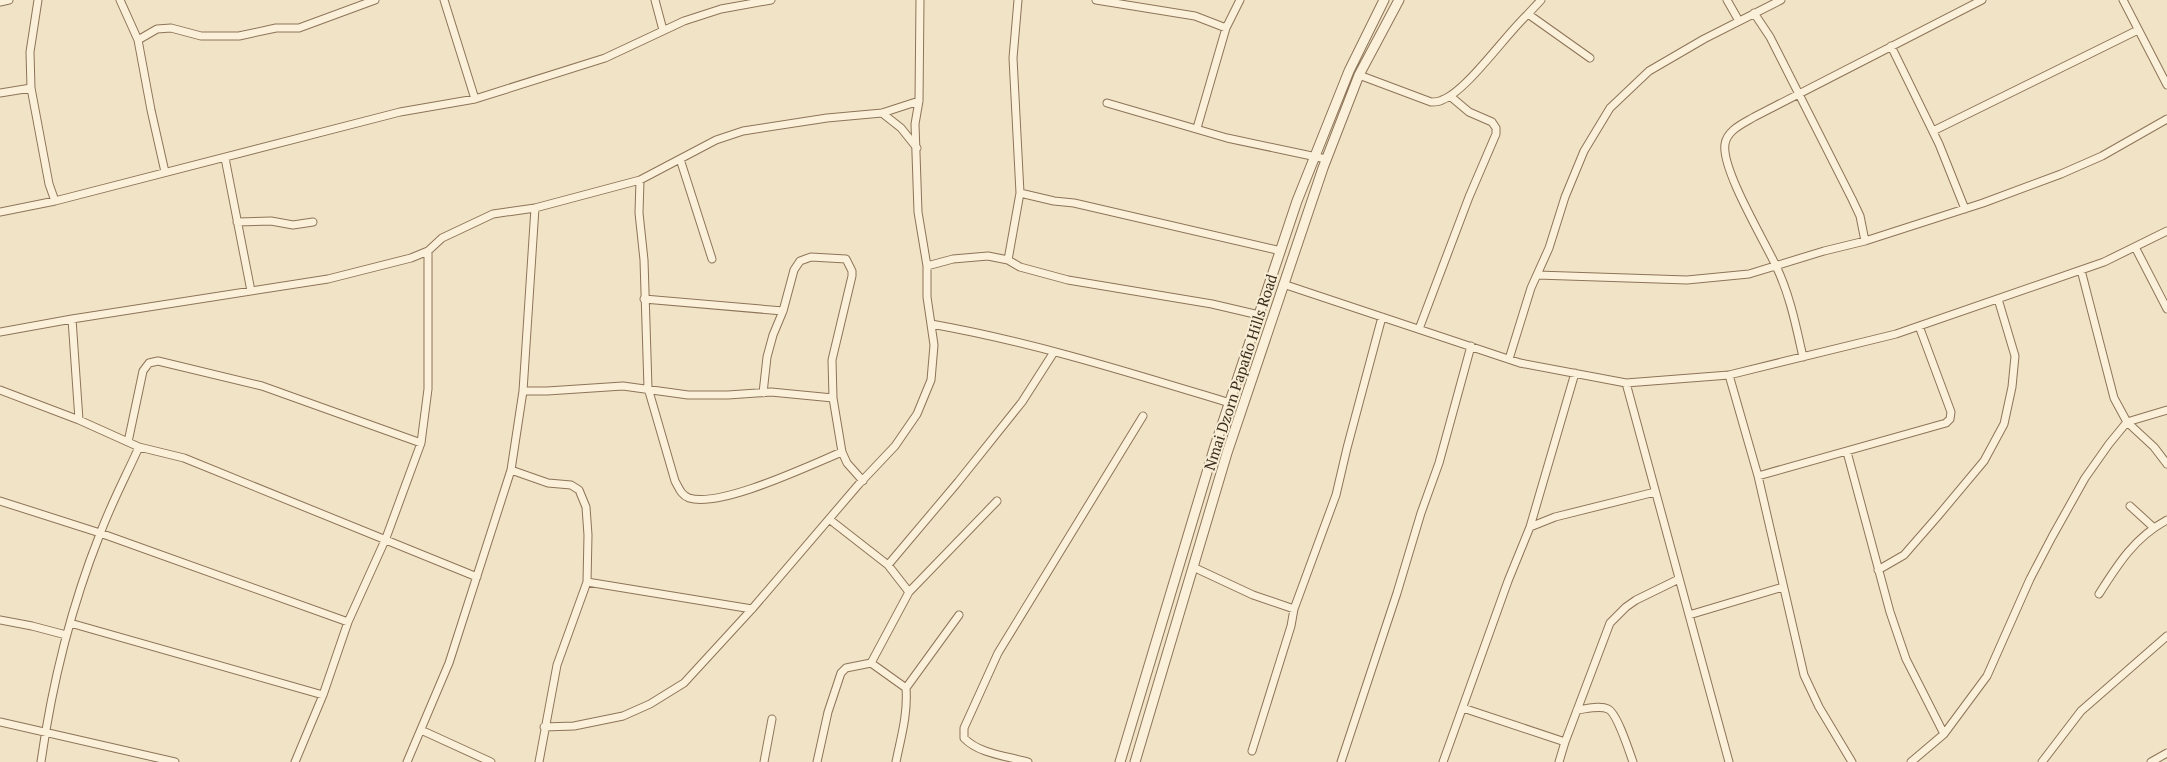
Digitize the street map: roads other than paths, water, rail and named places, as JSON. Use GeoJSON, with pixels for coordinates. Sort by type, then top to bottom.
{"type":"FeatureCollection","features":[{"type":"Feature","properties":{"kind":"street"},"geometry":{"type":"LineString","coordinates":[[0,2],[9,0]]}},
{"type":"Feature","properties":{"kind":"street"},"geometry":{"type":"LineString","coordinates":[[38,0],[30,52],[31,88],[49,184],[55,201]]}},
{"type":"Feature","properties":{"kind":"street"},"geometry":{"type":"LineString","coordinates":[[120,0],[138,40],[147,92],[165,172]]}},
{"type":"Feature","properties":{"kind":"street"},"geometry":{"type":"LineString","coordinates":[[138,40],[157,29],[171,28],[201,36],[239,36],[276,28],[299,28],[375,0]]}},
{"type":"Feature","properties":{"kind":"street"},"geometry":{"type":"LineString","coordinates":[[444,0],[475,99]]}},
{"type":"Feature","properties":{"kind":"street"},"geometry":{"type":"LineString","coordinates":[[655,0],[663,30]]}},
{"type":"Feature","properties":{"kind":"street"},"geometry":{"type":"LineString","coordinates":[[0,212],[55,201],[400,112],[475,99],[605,58],[684,21],[722,9],[771,0]]}},
{"type":"Feature","properties":{"kind":"street"},"geometry":{"type":"LineString","coordinates":[[544,727],[574,726],[599,722],[642,709],[666,696],[684,683],[752,609],[862,480],[896,446],[916,414],[931,380],[934,345],[926,279],[927,266],[918,212],[915,124],[920,101],[920,0]]}},
{"type":"Feature","properties":{"kind":"street"},"geometry":{"type":"LineString","coordinates":[[1008,260],[1020,193],[1013,58],[1018,0]]}},
{"type":"Feature","properties":{"kind":"street"},"geometry":{"type":"LineString","coordinates":[[1096,0],[1195,16],[1226,28]]}},
{"type":"Feature","properties":{"kind":"street"},"geometry":{"type":"LineString","coordinates":[[1197,128],[1226,28],[1240,0]]}},
{"type":"Feature","properties":{"kind":"street","name":"Nmai Dzorn Papafio Hills Road"},"geometry":{"type":"LineString","coordinates":[[1120,762],[1214,449],[1281,251],[1314,156],[1349,71],[1384,0]]}},
{"type":"Feature","properties":{"kind":"street","name":"Nmai Dzorn Papafio Hills Road"},"geometry":{"type":"LineString","coordinates":[[1135,762],[1227,453],[1326,159],[1359,75],[1399,0]]}},
{"type":"Feature","properties":{"kind":"street"},"geometry":{"type":"LineString","coordinates":[[1359,75],[1431,102],[1441,101],[1450,96],[1474,74],[1541,0]]}},
{"type":"Feature","properties":{"kind":"street"},"geometry":{"type":"LineString","coordinates":[[1727,0],[1739,21]]}},
{"type":"Feature","properties":{"kind":"street"},"geometry":{"type":"LineString","coordinates":[[1509,359],[1537,275],[1549,248],[1565,197],[1584,151],[1610,108],[1649,71],[1781,0]]}},
{"type":"Feature","properties":{"kind":"street"},"geometry":{"type":"LineString","coordinates":[[1803,357],[1790,301],[1777,266],[1735,182],[1725,154],[1725,142],[1733,129],[1982,0]]}},
{"type":"Feature","properties":{"kind":"street"},"geometry":{"type":"LineString","coordinates":[[2123,0],[2167,84]]}},
{"type":"Feature","properties":{"kind":"street"},"geometry":{"type":"LineString","coordinates":[[1754,13],[1770,36],[1860,216],[1865,241]]}},
{"type":"Feature","properties":{"kind":"street"},"geometry":{"type":"LineString","coordinates":[[1528,14],[1590,58]]}},
{"type":"Feature","properties":{"kind":"street"},"geometry":{"type":"LineString","coordinates":[[1933,131],[2138,30]]}},
{"type":"Feature","properties":{"kind":"street"},"geometry":{"type":"LineString","coordinates":[[1892,46],[1933,131],[1965,209]]}},
{"type":"Feature","properties":{"kind":"street"},"geometry":{"type":"LineString","coordinates":[[0,93],[31,88]]}},
{"type":"Feature","properties":{"kind":"street"},"geometry":{"type":"LineString","coordinates":[[1419,329],[1469,197],[1496,134],[1496,128],[1492,122],[1470,112],[1450,96]]}},
{"type":"Feature","properties":{"kind":"street"},"geometry":{"type":"LineString","coordinates":[[0,332],[328,279],[411,258],[428,251],[442,238],[493,214],[535,208],[640,180],[716,140],[743,131],[827,118],[882,113],[920,101]]}},
{"type":"Feature","properties":{"kind":"street"},"geometry":{"type":"LineString","coordinates":[[1107,103],[1236,140],[1326,159]]}},
{"type":"Feature","properties":{"kind":"street"},"geometry":{"type":"LineString","coordinates":[[882,113],[901,128],[916,148]]}},
{"type":"Feature","properties":{"kind":"street"},"geometry":{"type":"LineString","coordinates":[[1537,275],[1687,280],[1749,274],[1824,251],[1865,241],[1965,209],[2061,174],[2094,160],[2167,119]]}},
{"type":"Feature","properties":{"kind":"street"},"geometry":{"type":"LineString","coordinates":[[225,158],[251,291]]}},
{"type":"Feature","properties":{"kind":"street"},"geometry":{"type":"LineString","coordinates":[[680,159],[712,258]]}},
{"type":"Feature","properties":{"kind":"street"},"geometry":{"type":"LineString","coordinates":[[640,180],[648,388],[675,481],[681,493],[689,498],[704,500],[744,492],[842,452]]}},
{"type":"Feature","properties":{"kind":"street"},"geometry":{"type":"LineString","coordinates":[[1020,193],[1054,201],[1074,203],[1281,251]]}},
{"type":"Feature","properties":{"kind":"street"},"geometry":{"type":"LineString","coordinates":[[407,762],[448,663],[511,470],[522,391],[535,208]]}},
{"type":"Feature","properties":{"kind":"street"},"geometry":{"type":"LineString","coordinates":[[238,222],[271,221],[302,225],[314,222]]}},
{"type":"Feature","properties":{"kind":"street"},"geometry":{"type":"LineString","coordinates":[[1283,284],[1509,359],[1626,383],[1729,375],[1896,334],[2104,262],[2167,231]]}},
{"type":"Feature","properties":{"kind":"street"},"geometry":{"type":"LineString","coordinates":[[2135,247],[2167,309]]}},
{"type":"Feature","properties":{"kind":"street"},"geometry":{"type":"LineString","coordinates":[[295,762],[323,695],[348,622],[386,538],[421,443],[428,389],[428,251]]}},
{"type":"Feature","properties":{"kind":"street"},"geometry":{"type":"LineString","coordinates":[[927,266],[953,259],[988,256],[1008,260],[1020,267],[1068,280],[1212,304],[1260,315]]}},
{"type":"Feature","properties":{"kind":"street"},"geometry":{"type":"LineString","coordinates":[[763,393],[767,357],[783,311],[794,270],[800,261],[811,257],[846,259],[852,271],[852,276],[832,360],[833,398],[842,452],[848,463],[862,480]]}},
{"type":"Feature","properties":{"kind":"street"},"geometry":{"type":"LineString","coordinates":[[2081,270],[2108,379],[2117,405],[2127,422],[2154,447],[2167,464]]}},
{"type":"Feature","properties":{"kind":"street"},"geometry":{"type":"LineString","coordinates":[[644,299],[783,311]]}},
{"type":"Feature","properties":{"kind":"street"},"geometry":{"type":"LineString","coordinates":[[1878,570],[1904,555],[1938,516],[1984,461],[2004,424],[2012,387],[2015,356],[1998,300]]}},
{"type":"Feature","properties":{"kind":"street"},"geometry":{"type":"LineString","coordinates":[[1252,751],[1291,626],[1294,609],[1336,495],[1382,317]]}},
{"type":"Feature","properties":{"kind":"street"},"geometry":{"type":"LineString","coordinates":[[72,319],[79,420]]}},
{"type":"Feature","properties":{"kind":"street"},"geometry":{"type":"LineString","coordinates":[[931,324],[1097,362],[1230,403]]}},
{"type":"Feature","properties":{"kind":"street"},"geometry":{"type":"LineString","coordinates":[[1758,476],[1946,423],[1950,419],[1951,412],[1919,326]]}},
{"type":"Feature","properties":{"kind":"street"},"geometry":{"type":"LineString","coordinates":[[1341,762],[1397,593],[1421,513],[1440,463],[1471,346]]}},
{"type":"Feature","properties":{"kind":"street"},"geometry":{"type":"LineString","coordinates":[[888,565],[1022,402],[1054,352]]}},
{"type":"Feature","properties":{"kind":"street"},"geometry":{"type":"LineString","coordinates":[[128,442],[143,371],[149,363],[158,361],[262,386],[421,443]]}},
{"type":"Feature","properties":{"kind":"street"},"geometry":{"type":"LineString","coordinates":[[1443,762],[1530,527],[1575,373]]}},
{"type":"Feature","properties":{"kind":"street"},"geometry":{"type":"LineString","coordinates":[[1729,375],[1758,476],[1804,675],[1819,707],[1852,762]]}},
{"type":"Feature","properties":{"kind":"street"},"geometry":{"type":"LineString","coordinates":[[1626,383],[1729,762]]}},
{"type":"Feature","properties":{"kind":"street"},"geometry":{"type":"LineString","coordinates":[[522,391],[623,386],[688,395],[763,393],[833,398]]}},
{"type":"Feature","properties":{"kind":"street"},"geometry":{"type":"LineString","coordinates":[[0,390],[79,420],[139,447],[184,458],[386,538],[477,577]]}},
{"type":"Feature","properties":{"kind":"street"},"geometry":{"type":"LineString","coordinates":[[1912,762],[1944,734],[1987,676],[2030,579],[2085,478],[2109,444],[2127,422],[2167,410]]}},
{"type":"Feature","properties":{"kind":"street"},"geometry":{"type":"LineString","coordinates":[[1028,762],[979,750],[970,745],[964,738],[964,728],[998,653],[1143,416]]}},
{"type":"Feature","properties":{"kind":"street"},"geometry":{"type":"LineString","coordinates":[[41,762],[45,731],[66,635],[100,533],[139,447]]}},
{"type":"Feature","properties":{"kind":"street"},"geometry":{"type":"LineString","coordinates":[[1847,452],[1878,570],[1906,660],[1944,734]]}},
{"type":"Feature","properties":{"kind":"street"},"geometry":{"type":"LineString","coordinates":[[511,470],[548,483],[570,485],[579,490],[586,507],[588,535],[587,582],[557,665],[539,762]]}},
{"type":"Feature","properties":{"kind":"street"},"geometry":{"type":"LineString","coordinates":[[1530,527],[1555,517],[1655,492]]}},
{"type":"Feature","properties":{"kind":"street"},"geometry":{"type":"LineString","coordinates":[[0,501],[100,533],[348,622]]}},
{"type":"Feature","properties":{"kind":"street"},"geometry":{"type":"LineString","coordinates":[[871,663],[909,592],[996,501]]}},
{"type":"Feature","properties":{"kind":"street"},"geometry":{"type":"LineString","coordinates":[[2130,506],[2153,527]]}},
{"type":"Feature","properties":{"kind":"street"},"geometry":{"type":"LineString","coordinates":[[829,519],[888,565],[909,592]]}},
{"type":"Feature","properties":{"kind":"street"},"geometry":{"type":"LineString","coordinates":[[2099,594],[2121,560],[2135,543],[2153,527],[2167,520]]}},
{"type":"Feature","properties":{"kind":"street"},"geometry":{"type":"LineString","coordinates":[[1193,566],[1253,595],[1294,609]]}},
{"type":"Feature","properties":{"kind":"street"},"geometry":{"type":"LineString","coordinates":[[1559,762],[1564,742],[1610,623],[1636,600],[1679,579]]}},
{"type":"Feature","properties":{"kind":"street"},"geometry":{"type":"LineString","coordinates":[[587,582],[752,609]]}},
{"type":"Feature","properties":{"kind":"street"},"geometry":{"type":"LineString","coordinates":[[1689,615],[1784,587]]}},
{"type":"Feature","properties":{"kind":"street"},"geometry":{"type":"LineString","coordinates":[[896,762],[902,738],[907,701],[906,688],[959,615]]}},
{"type":"Feature","properties":{"kind":"street"},"geometry":{"type":"LineString","coordinates":[[0,620],[66,635]]}},
{"type":"Feature","properties":{"kind":"street"},"geometry":{"type":"LineString","coordinates":[[70,623],[323,695]]}},
{"type":"Feature","properties":{"kind":"street"},"geometry":{"type":"LineString","coordinates":[[2042,762],[2081,710],[2167,636]]}},
{"type":"Feature","properties":{"kind":"street"},"geometry":{"type":"LineString","coordinates":[[817,762],[828,712],[842,673],[846,668],[871,663],[906,688]]}},
{"type":"Feature","properties":{"kind":"street"},"geometry":{"type":"LineString","coordinates":[[1577,710],[1602,707],[1610,709],[1615,716],[1633,762]]}},
{"type":"Feature","properties":{"kind":"street"},"geometry":{"type":"LineString","coordinates":[[1462,708],[1564,742]]}},
{"type":"Feature","properties":{"kind":"street"},"geometry":{"type":"LineString","coordinates":[[764,762],[772,719]]}},
{"type":"Feature","properties":{"kind":"street"},"geometry":{"type":"LineString","coordinates":[[0,722],[176,762]]}},
{"type":"Feature","properties":{"kind":"street"},"geometry":{"type":"LineString","coordinates":[[421,730],[492,762]]}},
{"type":"Feature","properties":{"kind":"street"},"geometry":{"type":"LineString","coordinates":[[2151,762],[2167,753]]}}]}
